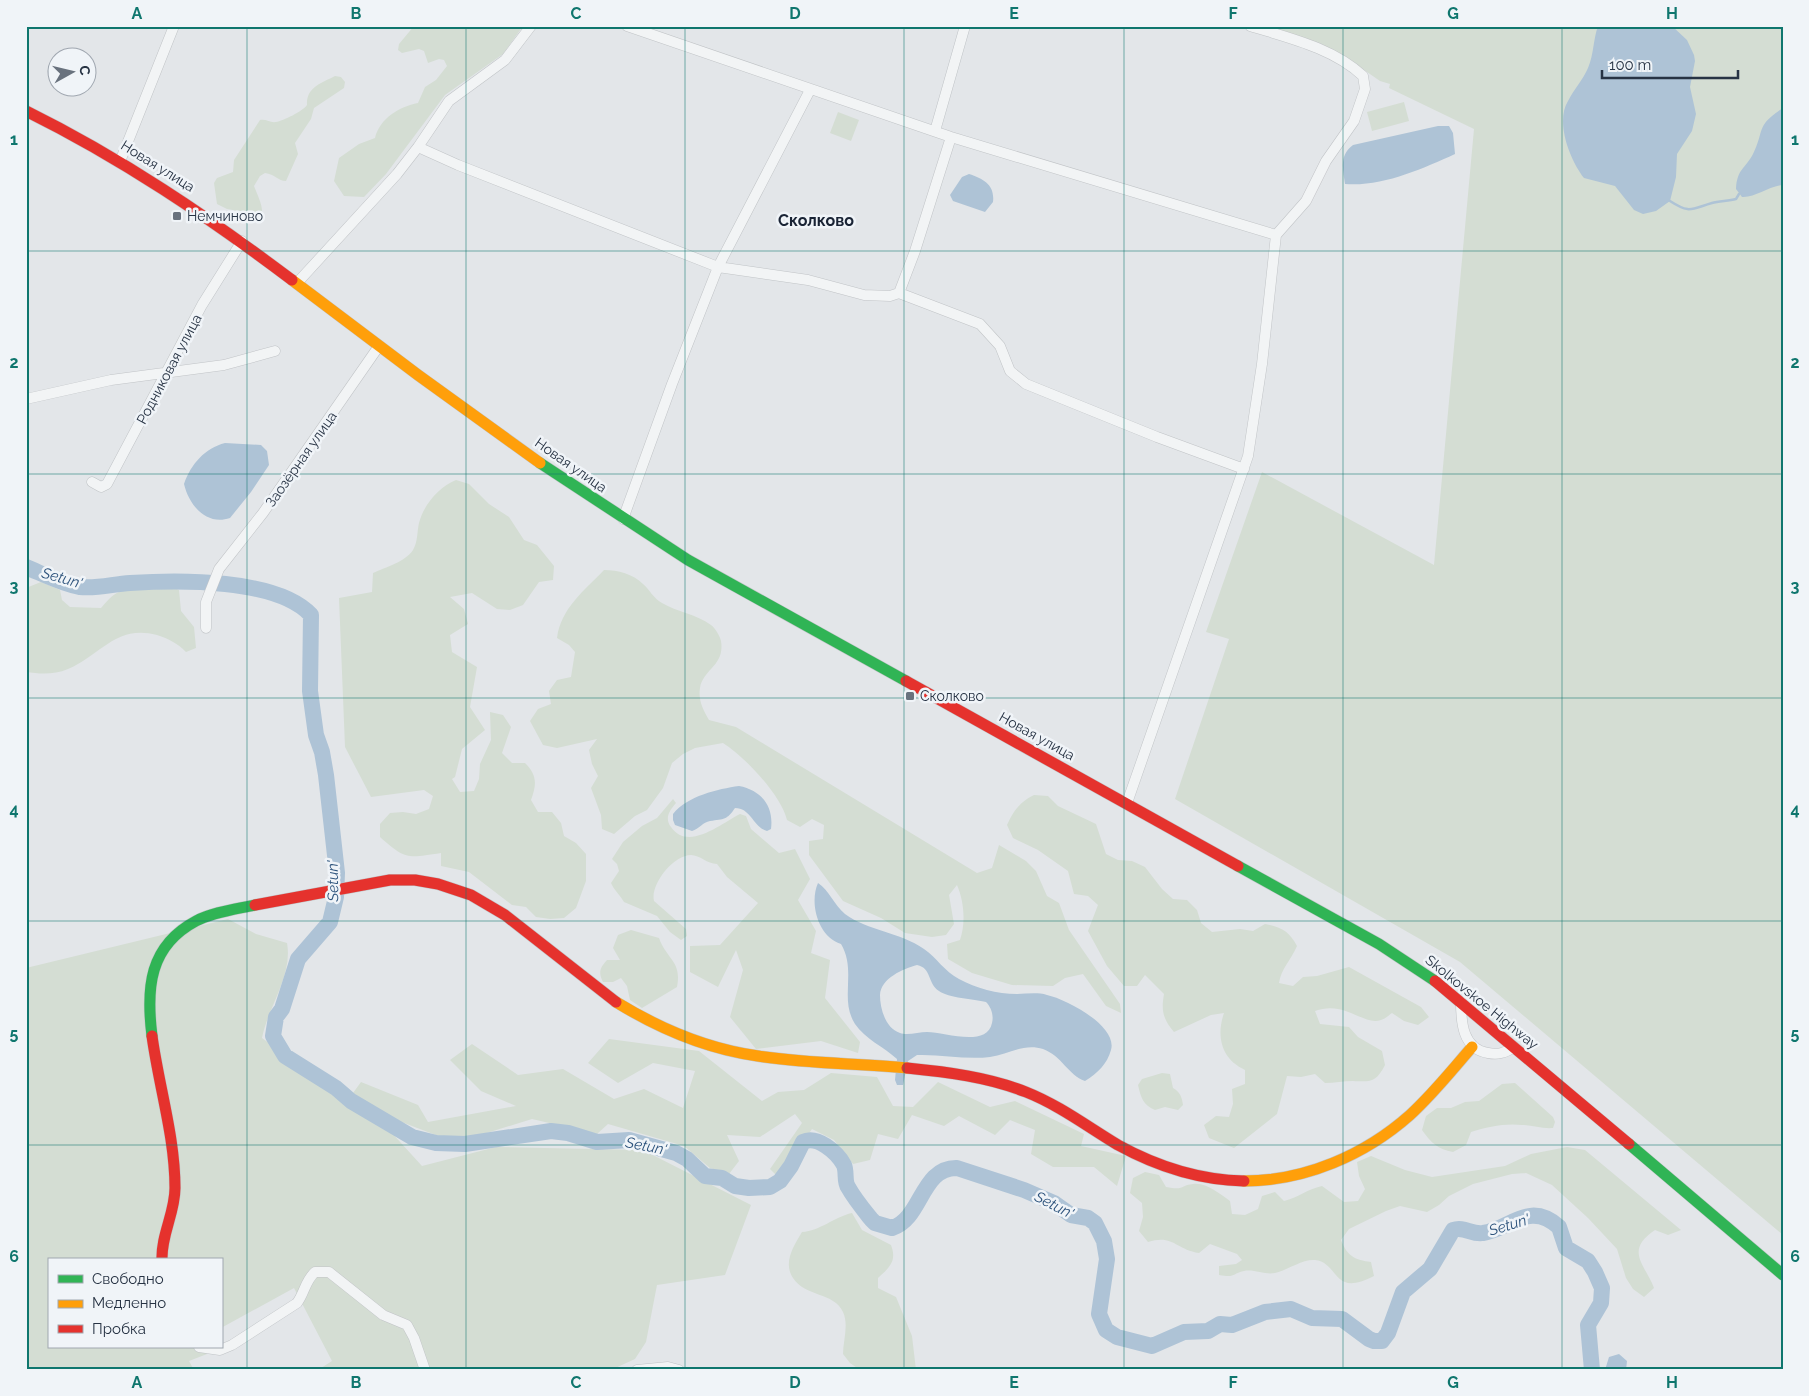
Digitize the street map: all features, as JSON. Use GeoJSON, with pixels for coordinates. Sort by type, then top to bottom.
{"type":"FeatureCollection","features":[{"type":"Feature","properties":{"kind":"street"},"geometry":{"type":"LineString","coordinates":[[121,159],[174,26]]}},
{"type":"Feature","properties":{"kind":"street"},"geometry":{"type":"LineString","coordinates":[[297,283],[418,147],[449,101],[505,60],[531,26]]}},
{"type":"Feature","properties":{"kind":"street"},"geometry":{"type":"LineString","coordinates":[[627,26],[951,137],[1276,234]]}},
{"type":"Feature","properties":{"kind":"street"},"geometry":{"type":"LineString","coordinates":[[935,131],[965,26]]}},
{"type":"Feature","properties":{"kind":"street"},"geometry":{"type":"LineString","coordinates":[[1127,803],[1244,469],[1261,372],[1276,234],[1306,201],[1326,161],[1354,122],[1363,98],[1366,82],[1355,69],[1340,59],[1308,44],[1250,26]]}},
{"type":"Feature","properties":{"kind":"street"},"geometry":{"type":"LineString","coordinates":[[623,519],[672,384],[718,267],[810,90]]}},
{"type":"Feature","properties":{"kind":"street","name":"Новая улица"},"geometry":{"type":"LineString","coordinates":[[26,111],[121,159],[242,241],[379,346],[479,419],[623,519],[704,569],[1127,803]]}},
{"type":"Feature","properties":{"kind":"street"},"geometry":{"type":"LineString","coordinates":[[898,293],[918,242],[951,137]]}},
{"type":"Feature","properties":{"kind":"street"},"geometry":{"type":"LineString","coordinates":[[418,147],[458,165],[718,267],[808,280],[864,295],[890,296],[898,293],[980,324],[1000,346],[1010,371],[1026,384],[1157,437],[1244,469]]}},
{"type":"Feature","properties":{"kind":"street","name":"Родниковая улица"},"geometry":{"type":"LineString","coordinates":[[92,482],[101,487],[107,484],[202,305],[242,241]]}},
{"type":"Feature","properties":{"kind":"street","name":"Заозёрная улица"},"geometry":{"type":"LineString","coordinates":[[206,628],[206,602],[219,569],[263,513],[379,346]]}},
{"type":"Feature","properties":{"kind":"street"},"geometry":{"type":"LineString","coordinates":[[26,399],[110,380],[224,365],[275,351]]}},
{"type":"Feature","properties":{"kind":"street","name":"Skolkovskoe Highway"},"geometry":{"type":"LineString","coordinates":[[1127,803],[1379,944],[1427,974],[1783,1275]]}},
{"type":"Feature","properties":{"kind":"street"},"geometry":{"type":"LineString","coordinates":[[162,1258],[174,1206],[175,1170],[173,1144],[150,1022],[150,992],[153,970],[164,947],[182,930],[197,920],[308,894],[375,883],[404,879],[454,889],[475,898],[517,924],[607,996],[656,1025],[685,1037],[770,1060],[916,1069],[971,1076],[1007,1085],[1040,1099],[1070,1115],[1116,1144],[1156,1164],[1179,1172],[1227,1181],[1296,1176],[1330,1166],[1360,1152],[1412,1114],[1472,1047]]}},
{"type":"Feature","properties":{"kind":"street"},"geometry":{"type":"LineString","coordinates":[[1461,1002],[1461,1022],[1472,1047],[1481,1052],[1496,1055],[1514,1047]]}},
{"type":"Feature","properties":{"kind":"street"},"geometry":{"type":"LineString","coordinates":[[207,1348],[220,1350],[232,1346],[297,1303],[304,1294],[307,1278],[314,1272],[329,1272],[383,1315],[407,1325],[414,1338],[425,1370]]}},
{"type":"Feature","properties":{"kind":"street"},"geometry":{"type":"LineString","coordinates":[[637,1370],[668,1367],[679,1370]]}},
{"type":"Feature","properties":{"kind":"shaded area"},"geometry":{"type":"Polygon","coordinates":[[[414,26],[523,26],[503,54],[445,95],[386,174],[364,197],[344,196],[334,181],[339,158],[359,144],[375,138],[381,125],[391,114],[404,107],[418,103],[425,87],[436,80],[447,66],[444,60],[439,59],[428,63],[424,51],[419,49],[402,53],[398,50],[399,44],[414,26]]]}},
{"type":"Feature","properties":{"kind":"shaded area"},"geometry":{"type":"Polygon","coordinates":[[[1265,26],[1783,26],[1783,1235],[1460,962],[1175,799],[1229,639],[1206,632],[1262,472],[1434,565],[1474,129],[1389,88],[1390,84],[1380,81],[1341,54],[1265,26]]]}},
{"type":"Feature","properties":{"kind":"shaded area"},"geometry":{"type":"Polygon","coordinates":[[[335,76],[341,77],[345,82],[344,88],[314,108],[311,119],[295,143],[298,154],[286,181],[265,173],[260,176],[254,186],[262,208],[260,221],[244,212],[227,209],[217,204],[214,183],[217,178],[233,172],[234,160],[260,120],[276,122],[297,113],[307,105],[309,94],[316,86],[335,76]]]}},
{"type":"Feature","properties":{"kind":"shaded area"},"geometry":{"type":"Polygon","coordinates":[[[1404,102],[1409,121],[1372,131],[1367,112],[1404,102]]]}},
{"type":"Feature","properties":{"kind":"shaded area"},"geometry":{"type":"Polygon","coordinates":[[[838,112],[859,120],[851,141],[830,133],[838,112]]]}},
{"type":"Feature","properties":{"kind":"shaded area"},"geometry":{"type":"Polygon","coordinates":[[[456,480],[469,484],[489,504],[509,517],[524,540],[537,545],[554,566],[553,580],[539,582],[523,605],[510,610],[497,609],[472,593],[450,597],[464,609],[468,624],[450,635],[452,652],[477,667],[470,707],[485,730],[462,749],[455,777],[452,779],[460,792],[474,791],[479,779],[480,764],[491,740],[490,712],[503,715],[511,727],[502,753],[512,763],[525,763],[529,767],[535,780],[531,800],[538,812],[552,812],[561,823],[564,836],[576,843],[586,854],[586,881],[576,908],[564,918],[536,917],[526,907],[512,905],[469,872],[441,866],[441,853],[408,856],[396,850],[380,837],[380,824],[390,813],[416,814],[429,809],[433,796],[424,790],[371,797],[345,747],[339,598],[372,592],[373,573],[395,564],[410,554],[415,547],[419,523],[424,509],[438,492],[456,480]]]}},
{"type":"Feature","properties":{"kind":"shaded area"},"geometry":{"type":"Polygon","coordinates":[[[604,570],[630,575],[645,586],[659,601],[705,621],[716,630],[721,641],[720,656],[705,676],[700,688],[701,705],[709,720],[736,727],[977,873],[992,868],[999,845],[1026,861],[1036,871],[1047,896],[1059,903],[1069,930],[1120,1004],[1121,1013],[1106,1006],[1083,974],[1065,978],[1053,986],[1012,985],[972,973],[948,959],[947,944],[960,940],[964,919],[963,905],[957,885],[949,895],[954,924],[946,935],[932,937],[905,933],[881,918],[843,901],[809,855],[809,841],[823,839],[824,825],[812,819],[800,827],[787,820],[778,799],[761,777],[741,757],[723,743],[695,748],[683,754],[672,763],[663,788],[647,810],[635,816],[614,834],[602,829],[601,815],[591,788],[598,776],[592,764],[589,750],[597,739],[557,748],[543,745],[530,721],[538,709],[551,704],[549,691],[557,680],[571,677],[575,652],[569,645],[557,638],[559,627],[574,601],[604,570]]]}},
{"type":"Feature","properties":{"kind":"shaded area"},"geometry":{"type":"Polygon","coordinates":[[[41,582],[60,590],[62,600],[70,607],[101,608],[116,593],[141,586],[166,586],[179,590],[181,611],[194,627],[196,648],[186,652],[173,642],[157,635],[130,634],[120,637],[80,663],[63,671],[47,674],[26,672],[26,588],[41,582]]]}},
{"type":"Feature","properties":{"kind":"shaded area"},"geometry":{"type":"Polygon","coordinates":[[[1034,795],[1048,796],[1058,806],[1096,824],[1106,854],[1118,860],[1132,861],[1145,867],[1162,889],[1173,899],[1187,900],[1197,910],[1201,923],[1212,932],[1240,929],[1253,931],[1265,924],[1280,928],[1288,933],[1297,946],[1282,973],[1279,983],[1293,986],[1303,977],[1317,976],[1349,967],[1421,1007],[1429,1017],[1418,1025],[1404,1021],[1392,1013],[1374,1021],[1335,1009],[1326,1008],[1315,1011],[1320,1024],[1349,1027],[1358,1037],[1382,1051],[1385,1065],[1379,1075],[1369,1081],[1325,1083],[1315,1074],[1301,1077],[1287,1076],[1277,1114],[1234,1148],[1209,1138],[1204,1125],[1216,1116],[1229,1117],[1233,1104],[1232,1089],[1245,1084],[1245,1070],[1230,1060],[1222,1046],[1221,1030],[1224,1013],[1211,1015],[1174,1032],[1167,1023],[1164,1014],[1164,994],[1145,975],[1137,986],[1124,986],[1107,966],[1088,931],[1098,905],[1088,896],[1074,894],[1068,871],[1038,850],[1013,838],[1007,825],[1018,807],[1034,795]]]}},
{"type":"Feature","properties":{"kind":"shaded area"},"geometry":{"type":"Polygon","coordinates":[[[673,799],[676,803],[670,811],[668,820],[671,827],[678,834],[686,837],[696,836],[715,829],[740,814],[746,816],[751,829],[779,853],[795,849],[810,879],[798,900],[816,931],[811,953],[830,960],[825,998],[860,1042],[858,1053],[821,1041],[756,1049],[730,1017],[743,970],[736,950],[718,987],[690,972],[690,946],[720,945],[758,903],[727,877],[717,864],[710,863],[694,855],[684,856],[670,865],[659,879],[654,894],[654,901],[686,929],[687,936],[681,940],[670,932],[657,916],[624,902],[615,890],[611,883],[619,871],[617,864],[612,859],[623,842],[642,826],[657,818],[673,799]]]}},
{"type":"Feature","properties":{"kind":"shaded area"},"geometry":{"type":"Polygon","coordinates":[[[228,919],[256,934],[287,943],[288,955],[283,979],[262,1038],[391,1132],[422,1166],[496,1147],[643,1150],[751,1205],[725,1275],[657,1285],[646,1342],[635,1359],[611,1370],[318,1370],[332,1361],[294,1288],[222,1327],[222,1258],[48,1258],[48,1348],[205,1348],[207,1354],[189,1361],[194,1370],[26,1370],[26,968],[228,919]]]}},
{"type":"Feature","properties":{"kind":"shaded area"},"geometry":{"type":"Polygon","coordinates":[[[631,930],[659,938],[676,966],[678,978],[677,987],[642,1008],[630,1000],[627,986],[621,978],[613,982],[603,982],[600,973],[607,960],[620,960],[613,948],[618,935],[631,930]]]}},
{"type":"Feature","properties":{"kind":"shaded area"},"geometry":{"type":"Polygon","coordinates":[[[609,1039],[699,1051],[762,1101],[778,1092],[804,1090],[831,1073],[877,1077],[893,1106],[913,1107],[938,1082],[990,1107],[1015,1101],[1084,1134],[1081,1146],[1126,1156],[1117,1186],[1094,1167],[1053,1167],[1031,1154],[1035,1130],[1010,1120],[995,1135],[959,1116],[944,1126],[912,1115],[898,1139],[878,1134],[870,1160],[853,1164],[834,1140],[812,1129],[778,1177],[770,1169],[802,1123],[795,1114],[760,1137],[727,1135],[739,1161],[729,1174],[710,1168],[684,1146],[608,1124],[597,1134],[532,1119],[477,1136],[441,1137],[391,1118],[353,1093],[361,1082],[418,1105],[428,1122],[516,1106],[481,1091],[450,1060],[472,1044],[518,1075],[563,1069],[614,1099],[644,1089],[683,1108],[695,1071],[653,1063],[618,1083],[588,1063],[609,1039]]]}},
{"type":"Feature","properties":{"kind":"shaded area"},"geometry":{"type":"Polygon","coordinates":[[[1162,1073],[1170,1074],[1173,1088],[1181,1097],[1183,1105],[1178,1110],[1165,1107],[1155,1110],[1145,1103],[1142,1097],[1138,1085],[1142,1079],[1162,1073]]]}},
{"type":"Feature","properties":{"kind":"shaded area"},"geometry":{"type":"Polygon","coordinates":[[[1515,1083],[1553,1117],[1555,1122],[1553,1128],[1509,1125],[1483,1129],[1471,1132],[1466,1145],[1453,1152],[1435,1145],[1422,1130],[1426,1116],[1437,1108],[1451,1108],[1465,1102],[1479,1101],[1502,1084],[1515,1083]]]}},
{"type":"Feature","properties":{"kind":"shaded area"},"geometry":{"type":"Polygon","coordinates":[[[1567,1147],[1585,1150],[1681,1230],[1668,1235],[1655,1230],[1640,1245],[1639,1251],[1642,1265],[1654,1288],[1644,1297],[1633,1289],[1626,1278],[1617,1249],[1588,1218],[1552,1185],[1526,1173],[1512,1174],[1473,1184],[1449,1196],[1427,1212],[1400,1206],[1349,1229],[1341,1240],[1343,1245],[1352,1256],[1371,1262],[1374,1276],[1360,1282],[1351,1283],[1343,1281],[1323,1262],[1315,1260],[1305,1261],[1275,1273],[1248,1271],[1231,1276],[1219,1275],[1219,1266],[1236,1264],[1242,1260],[1237,1254],[1210,1244],[1199,1253],[1169,1241],[1156,1240],[1148,1242],[1139,1231],[1143,1217],[1142,1203],[1130,1193],[1133,1178],[1145,1172],[1159,1175],[1166,1187],[1179,1188],[1198,1184],[1208,1187],[1230,1201],[1232,1214],[1245,1215],[1258,1209],[1262,1196],[1275,1192],[1284,1201],[1322,1186],[1344,1202],[1358,1201],[1365,1189],[1359,1176],[1357,1162],[1371,1156],[1405,1170],[1432,1177],[1505,1166],[1531,1154],[1567,1147]]]}},
{"type":"Feature","properties":{"kind":"shaded area"},"geometry":{"type":"Polygon","coordinates":[[[852,1213],[862,1230],[891,1245],[893,1260],[878,1278],[878,1288],[896,1297],[912,1336],[916,1370],[860,1370],[850,1363],[843,1354],[846,1322],[843,1312],[833,1301],[798,1284],[790,1272],[790,1255],[802,1232],[815,1229],[852,1213]]]}},
{"type":"Feature","properties":{"kind":"water"},"geometry":{"type":"Polygon","coordinates":[[[1598,26],[1672,26],[1687,40],[1694,55],[1695,61],[1690,87],[1696,114],[1692,131],[1677,154],[1676,177],[1670,201],[1656,211],[1643,214],[1634,210],[1615,186],[1584,178],[1569,151],[1564,130],[1564,110],[1588,68],[1598,26]]]}},
{"type":"Feature","properties":{"kind":"water"},"geometry":{"type":"Polygon","coordinates":[[[1783,108],[1783,185],[1752,196],[1742,197],[1736,189],[1738,177],[1757,146],[1764,124],[1783,108]]]}},
{"type":"Feature","properties":{"kind":"water"},"geometry":{"type":"Polygon","coordinates":[[[1438,126],[1449,126],[1453,133],[1455,154],[1415,171],[1387,180],[1373,183],[1345,184],[1344,158],[1353,145],[1438,126]]]}},
{"type":"Feature","properties":{"kind":"water"},"geometry":{"type":"Polygon","coordinates":[[[969,174],[987,183],[992,191],[993,202],[985,212],[953,201],[950,195],[962,177],[969,174]]]}},
{"type":"Feature","properties":{"kind":"water"},"geometry":{"type":"Polygon","coordinates":[[[225,443],[261,445],[267,451],[269,465],[251,492],[230,518],[221,520],[213,519],[200,512],[186,492],[184,484],[195,464],[205,453],[225,443]]]}},
{"type":"Feature","properties":{"kind":"water"},"geometry":{"type":"Polygon","coordinates":[[[739,786],[754,791],[764,800],[770,813],[771,829],[767,831],[762,829],[745,811],[735,808],[725,818],[708,822],[692,831],[675,825],[673,814],[686,802],[703,794],[739,786]]]}},
{"type":"Feature","properties":{"kind":"water"},"geometry":{"type":"Polygon","coordinates":[[[818,883],[845,914],[854,920],[915,943],[959,979],[980,988],[1002,993],[1043,994],[1077,1008],[1099,1023],[1107,1032],[1111,1041],[1111,1050],[1107,1060],[1098,1071],[1085,1081],[1074,1074],[1050,1052],[1036,1047],[1023,1048],[997,1056],[981,1058],[917,1055],[908,1061],[903,1085],[897,1085],[895,1080],[897,1059],[869,1039],[855,1024],[850,1014],[846,954],[841,944],[833,940],[821,927],[815,909],[815,891],[818,883]],[[917,965],[899,972],[888,979],[881,989],[882,1011],[891,1027],[903,1034],[927,1032],[964,1037],[982,1035],[988,1031],[993,1017],[991,1009],[986,1002],[955,997],[939,991],[935,988],[927,972],[917,965]]]}},
{"type":"Feature","properties":{"kind":"water"},"geometry":{"type":"Polygon","coordinates":[[[1619,1354],[1627,1361],[1626,1370],[1605,1370],[1609,1357],[1619,1354]]]}},
{"type":"Feature","properties":{"kind":"waterway"},"geometry":{"type":"LineString","coordinates":[[1670,201],[1682,208],[1691,209],[1715,202],[1736,199],[1739,194]]}},
{"type":"Feature","properties":{"kind":"waterway","name":"Setun'"},"geometry":{"type":"LineString","coordinates":[[26,567],[59,581],[80,587],[130,583],[199,582],[251,588],[275,594],[295,603],[311,615],[310,691],[316,735],[322,752],[326,775],[337,873],[336,897],[330,922],[298,959],[282,1009],[276,1017],[273,1036],[285,1056],[336,1088],[351,1101],[412,1137],[436,1143],[465,1144],[551,1131],[568,1133],[597,1142],[629,1140],[676,1153],[687,1159],[705,1176],[722,1178],[735,1186],[749,1188],[770,1187],[780,1181],[791,1166],[803,1142],[808,1140],[814,1141],[832,1150],[841,1160],[845,1168],[848,1187],[871,1219],[875,1223],[892,1228],[902,1223],[910,1215],[936,1176],[945,1170],[957,1168],[1024,1190],[1054,1203],[1071,1215],[1088,1218],[1095,1223],[1104,1241],[1107,1259],[1099,1314],[1106,1330],[1117,1337],[1152,1346],[1184,1332],[1208,1331],[1220,1324],[1232,1325],[1265,1312],[1291,1309],[1312,1318],[1342,1319],[1369,1339],[1382,1341],[1388,1333],[1403,1292],[1430,1269],[1453,1230],[1461,1229],[1483,1233],[1520,1218],[1538,1216],[1548,1219],[1559,1227],[1566,1248],[1588,1261],[1602,1288],[1601,1303],[1588,1325],[1592,1370]]}},
{"type":"Feature","properties":{"kind":"traffic: fast"},"geometry":{"type":"LineString","coordinates":[[540,463],[688,560],[906,681]]}},
{"type":"Feature","properties":{"kind":"traffic: fast"},"geometry":{"type":"LineString","coordinates":[[1238,866],[1379,944],[1435,981]]}},
{"type":"Feature","properties":{"kind":"traffic: fast"},"geometry":{"type":"LineString","coordinates":[[152,1036],[150,1018],[151,985],[154,970],[168,943],[180,931],[196,921],[210,915],[255,905]]}},
{"type":"Feature","properties":{"kind":"traffic: fast"},"geometry":{"type":"LineString","coordinates":[[1629,1144],[1783,1275]]}},
{"type":"Feature","properties":{"kind":"traffic: slow"},"geometry":{"type":"LineString","coordinates":[[292,280],[418,375],[540,463]]}},
{"type":"Feature","properties":{"kind":"traffic: slow"},"geometry":{"type":"LineString","coordinates":[[616,1002],[684,1037],[739,1053],[795,1061],[907,1068]]}},
{"type":"Feature","properties":{"kind":"traffic: slow"},"geometry":{"type":"LineString","coordinates":[[1244,1181],[1267,1180],[1311,1171],[1333,1163],[1374,1142],[1410,1115],[1472,1047]]}},
{"type":"Feature","properties":{"kind":"traffic: jam"},"geometry":{"type":"LineString","coordinates":[[26,111],[130,168],[228,233],[292,280]]}},
{"type":"Feature","properties":{"kind":"traffic: jam"},"geometry":{"type":"LineString","coordinates":[[906,681],[1238,866]]}},
{"type":"Feature","properties":{"kind":"traffic: jam"},"geometry":{"type":"LineString","coordinates":[[255,905],[390,880],[415,880],[438,884],[471,895],[505,915],[616,1002]]}},
{"type":"Feature","properties":{"kind":"traffic: jam"},"geometry":{"type":"LineString","coordinates":[[1435,981],[1629,1144]]}},
{"type":"Feature","properties":{"kind":"traffic: jam"},"geometry":{"type":"LineString","coordinates":[[152,1036],[170,1131],[175,1188],[162,1258]]}},
{"type":"Feature","properties":{"kind":"traffic: jam"},"geometry":{"type":"LineString","coordinates":[[907,1068],[967,1076],[1012,1087],[1050,1103],[1118,1145],[1148,1160],[1195,1175],[1244,1181]]}},
{"type":"Feature","properties":{"kind":"place","name":"Немчиново"},"geometry":{"type":"Point","coordinates":[177,216]}},
{"type":"Feature","properties":{"kind":"place","name":"Сколково"},"geometry":{"type":"Point","coordinates":[910,696]}},
{"type":"Feature","properties":{"kind":"district","name":"Сколково"},"geometry":{"type":"Point","coordinates":[816,220]}}]}
